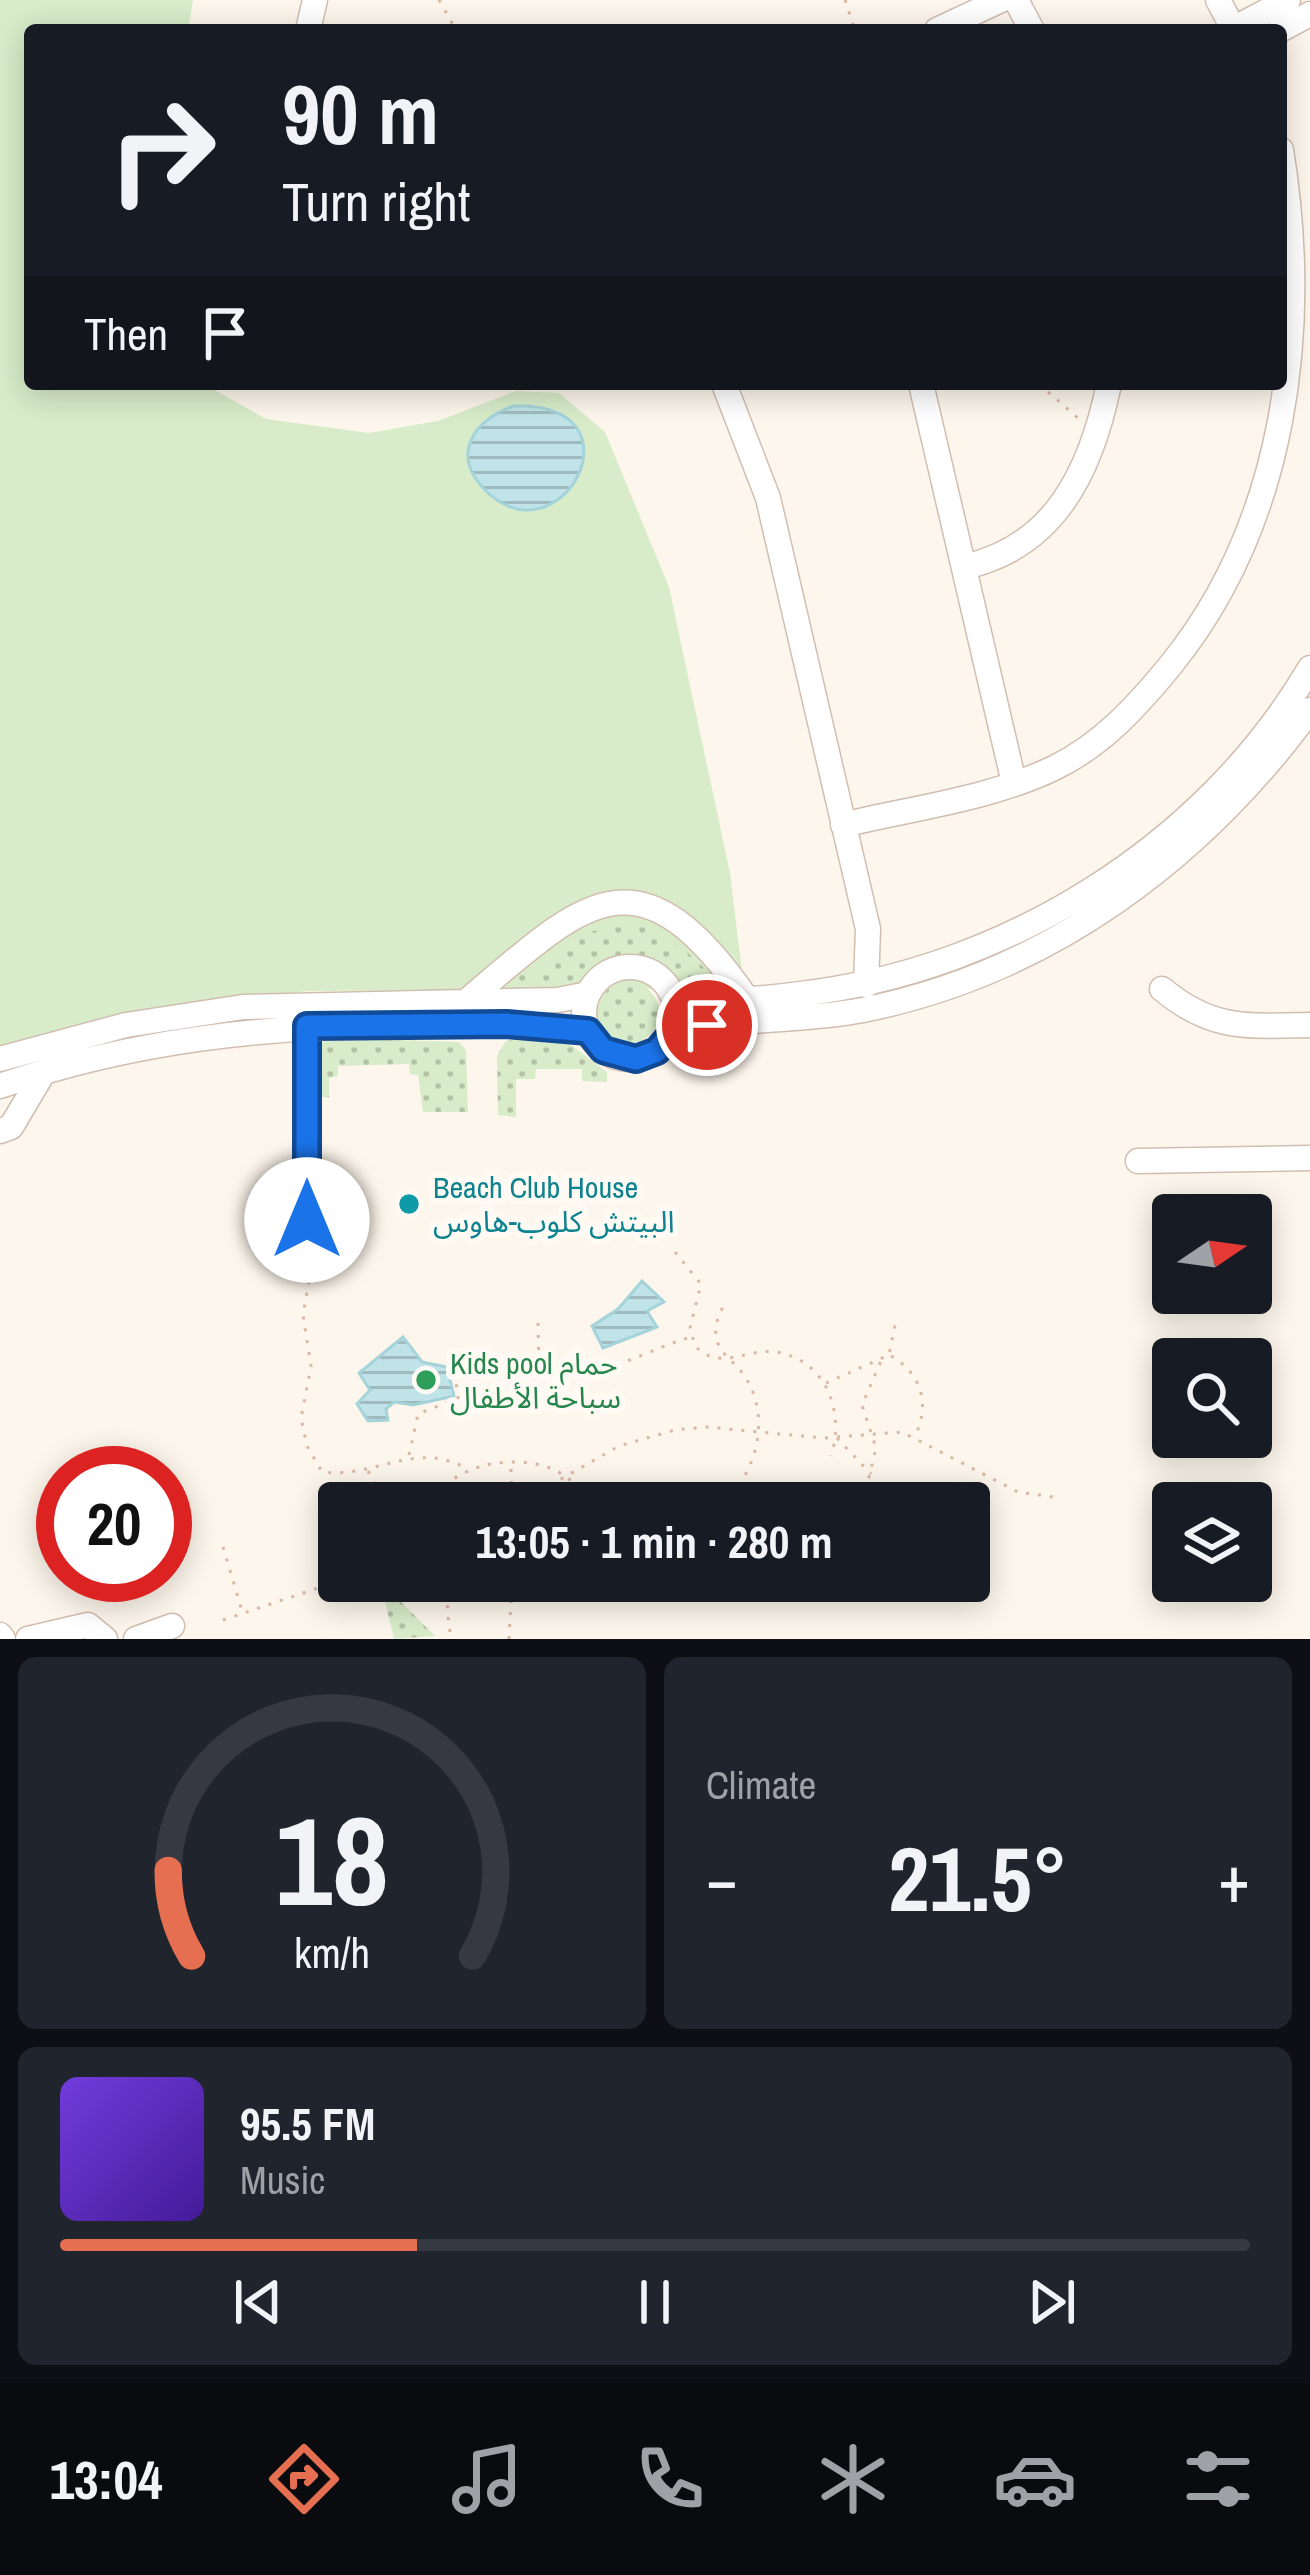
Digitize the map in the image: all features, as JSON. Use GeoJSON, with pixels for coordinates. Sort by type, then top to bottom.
{"type":"FeatureCollection","features":[{"type":"Feature","properties":{"kind":"street"},"geometry":{"type":"LineString","coordinates":[[950,24],[1001,0]]}},
{"type":"Feature","properties":{"kind":"street"},"geometry":{"type":"LineString","coordinates":[[1244,24],[1288,0]]}},
{"type":"Feature","properties":{"kind":"street"},"geometry":{"type":"LineString","coordinates":[[843,824],[1014,783],[1056,768],[1128,715],[1206,617],[1259,515],[1288,420],[1299,322],[1294,210],[1287,178]]}},
{"type":"Feature","properties":{"kind":"street"},"geometry":{"type":"LineString","coordinates":[[726,390],[768,498],[870,946],[866,985]]}},
{"type":"Feature","properties":{"kind":"street"},"geometry":{"type":"LineString","coordinates":[[922,390],[1014,783]]}},
{"type":"Feature","properties":{"kind":"street"},"geometry":{"type":"LineString","coordinates":[[964,568],[1019,550],[1042,532],[1091,442],[1107,390]]}},
{"type":"Feature","properties":{"kind":"street"},"geometry":{"type":"LineString","coordinates":[[672,993],[747,999],[866,985],[962,956],[1096,887],[1190,812],[1306,690]]}},
{"type":"Feature","properties":{"kind":"street"},"geometry":{"type":"LineString","coordinates":[[672,1033],[869,1009],[937,991],[1018,959],[1110,907],[1176,858],[1250,786],[1306,690]]}},
{"type":"Feature","properties":{"kind":"street"},"geometry":{"type":"LineString","coordinates":[[468,1000],[564,920],[607,904],[631,904],[675,917],[694,930],[747,999]]}},
{"type":"Feature","properties":{"kind":"street"},"geometry":{"type":"LineString","coordinates":[[0,1059],[107,1030],[204,1012],[306,1002],[558,1000],[588,994],[613,970],[636,967],[658,975],[672,993],[672,1033],[657,1051],[624,1059],[603,1050],[588,1031],[588,994]]}},
{"type":"Feature","properties":{"kind":"street"},"geometry":{"type":"LineString","coordinates":[[1162,989],[1192,1014],[1219,1023],[1310,1025]]}},
{"type":"Feature","properties":{"kind":"street"},"geometry":{"type":"LineString","coordinates":[[0,1086],[164,1043],[307,1026],[506,1024],[588,1031]]}},
{"type":"Feature","properties":{"kind":"street"},"geometry":{"type":"LineString","coordinates":[[307,1026],[308,1269]]}},
{"type":"Feature","properties":{"kind":"street"},"geometry":{"type":"LineString","coordinates":[[0,1131],[11,1127],[32,1085],[45,1072]]}},
{"type":"Feature","properties":{"kind":"street"},"geometry":{"type":"LineString","coordinates":[[1138,1161],[1310,1158]]}},
{"type":"Feature","properties":{"kind":"street"},"geometry":{"type":"LineString","coordinates":[[28,1639],[88,1624],[105,1639]]}},
{"type":"Feature","properties":{"kind":"street"},"geometry":{"type":"LineString","coordinates":[[136,1639],[172,1626]]}},
{"type":"Feature","properties":{"kind":"path"},"geometry":{"type":"LineString","coordinates":[[1046,390],[1071,411],[1091,442]]}},
{"type":"Feature","properties":{"kind":"path"},"geometry":{"type":"LineString","coordinates":[[675,1252],[701,1284],[691,1337],[702,1353],[730,1359],[777,1352],[804,1363],[824,1384],[836,1409],[837,1438],[831,1456]]}},
{"type":"Feature","properties":{"kind":"path"},"geometry":{"type":"LineString","coordinates":[[308,1269],[302,1315],[311,1366],[302,1432],[322,1472],[367,1470],[431,1455],[467,1469],[536,1465],[572,1482]]}},
{"type":"Feature","properties":{"kind":"path"},"geometry":{"type":"LineString","coordinates":[[726,1300],[715,1332],[753,1392],[758,1432],[749,1468],[739,1482]]}},
{"type":"Feature","properties":{"kind":"path"},"geometry":{"type":"LineString","coordinates":[[538,1323],[539,1363],[563,1369],[618,1365],[691,1337]]}},
{"type":"Feature","properties":{"kind":"path"},"geometry":{"type":"LineString","coordinates":[[824,1384],[889,1355],[896,1325]]}},
{"type":"Feature","properties":{"kind":"path"},"geometry":{"type":"LineString","coordinates":[[889,1355],[911,1371],[923,1395],[916,1435]]}},
{"type":"Feature","properties":{"kind":"path"},"geometry":{"type":"LineString","coordinates":[[869,1482],[874,1434],[862,1405],[881,1361]]}},
{"type":"Feature","properties":{"kind":"path"},"geometry":{"type":"LineString","coordinates":[[409,1457],[418,1414],[458,1398],[454,1367]]}},
{"type":"Feature","properties":{"kind":"path"},"geometry":{"type":"LineString","coordinates":[[552,1482],[620,1446],[675,1430],[837,1438],[916,1435],[967,1469],[1018,1492],[1053,1497]]}},
{"type":"Feature","properties":{"kind":"path"},"geometry":{"type":"LineString","coordinates":[[837,1438],[872,1475]]}},
{"type":"Feature","properties":{"kind":"path"},"geometry":{"type":"LineString","coordinates":[[511,1466],[513,1482]]}},
{"type":"Feature","properties":{"kind":"path"},"geometry":{"type":"LineString","coordinates":[[452,1482],[467,1469]]}},
{"type":"Feature","properties":{"kind":"path"},"geometry":{"type":"LineString","coordinates":[[367,1470],[374,1482]]}},
{"type":"Feature","properties":{"kind":"path"},"geometry":{"type":"LineString","coordinates":[[223,1547],[242,1613]]}},
{"type":"Feature","properties":{"kind":"path"},"geometry":{"type":"LineString","coordinates":[[223,1620],[318,1588]]}},
{"type":"Feature","properties":{"kind":"path"},"geometry":{"type":"LineString","coordinates":[[450,1602],[451,1632]]}},
{"type":"Feature","properties":{"kind":"path"},"geometry":{"type":"LineString","coordinates":[[509,1639],[511,1602]]}},
{"type":"Feature","properties":{"kind":"green space"},"geometry":{"type":"Polygon","coordinates":[[[0,0],[193,0],[189,24],[24,24],[24,390],[215,390],[266,419],[369,433],[438,421],[516,391],[559,393],[605,432],[669,587],[730,873],[744,988],[309,991],[131,1011],[0,1051],[0,0]]]}},
{"type":"Feature","properties":{"kind":"green space"},"geometry":{"type":"Polygon","coordinates":[[[632,924],[673,942],[727,993],[686,984],[632,954],[603,960],[572,985],[503,986],[524,966],[535,975],[588,932],[632,924]]]}},
{"type":"Feature","properties":{"kind":"green space"},"geometry":{"type":"Polygon","coordinates":[[[628,982],[650,991],[659,1013],[650,1035],[628,1044],[606,1035],[597,1013],[606,991],[628,982]]]}},
{"type":"Feature","properties":{"kind":"green space"},"geometry":{"type":"Polygon","coordinates":[[[329,1038],[459,1042],[466,1050],[468,1112],[423,1112],[418,1075],[410,1074],[409,1064],[338,1066],[338,1076],[329,1078],[329,1097],[315,1098],[317,1046],[329,1038]]]}},
{"type":"Feature","properties":{"kind":"green space"},"geometry":{"type":"Polygon","coordinates":[[[506,1041],[571,1045],[607,1072],[607,1082],[582,1081],[582,1069],[536,1069],[535,1079],[516,1079],[516,1117],[498,1115],[497,1056],[506,1041]]]}},
{"type":"Feature","properties":{"kind":"green space"},"geometry":{"type":"Polygon","coordinates":[[[385,1602],[401,1602],[435,1636],[394,1639],[385,1602]]]}},
{"type":"Feature","properties":{"kind":"water"},"geometry":{"type":"Polygon","coordinates":[[[514,406],[555,412],[577,428],[584,451],[578,475],[562,496],[540,508],[513,508],[484,489],[469,463],[468,450],[478,428],[514,406]]]}},
{"type":"Feature","properties":{"kind":"water"},"geometry":{"type":"Polygon","coordinates":[[[642,1281],[664,1302],[647,1311],[657,1327],[603,1348],[592,1326],[618,1309],[642,1281]]]}},
{"type":"Feature","properties":{"kind":"water","name":"Kids pool حمام سباحة الأطفال"},"geometry":{"type":"Polygon","coordinates":[[[403,1337],[422,1362],[447,1367],[454,1396],[413,1405],[394,1402],[386,1409],[388,1420],[368,1421],[357,1404],[370,1390],[359,1373],[403,1337]]]}},
{"type":"Feature","properties":{"kind":"place","name":"Beach Club House البيتش كلوب-هاوس"},"geometry":{"type":"Point","coordinates":[409,1204]}},
{"type":"Feature","properties":{"kind":"place","name":"Kids pool حمام سباحة الأطفال"},"geometry":{"type":"Point","coordinates":[426,1380]}},
{"type":"Feature","properties":{"kind":"route"},"geometry":{"type":"LineString","coordinates":[[307,1220],[307,1026],[542,1026],[588,1031],[603,1050],[636,1059],[657,1051],[672,1033],[707,1025]]}}]}
